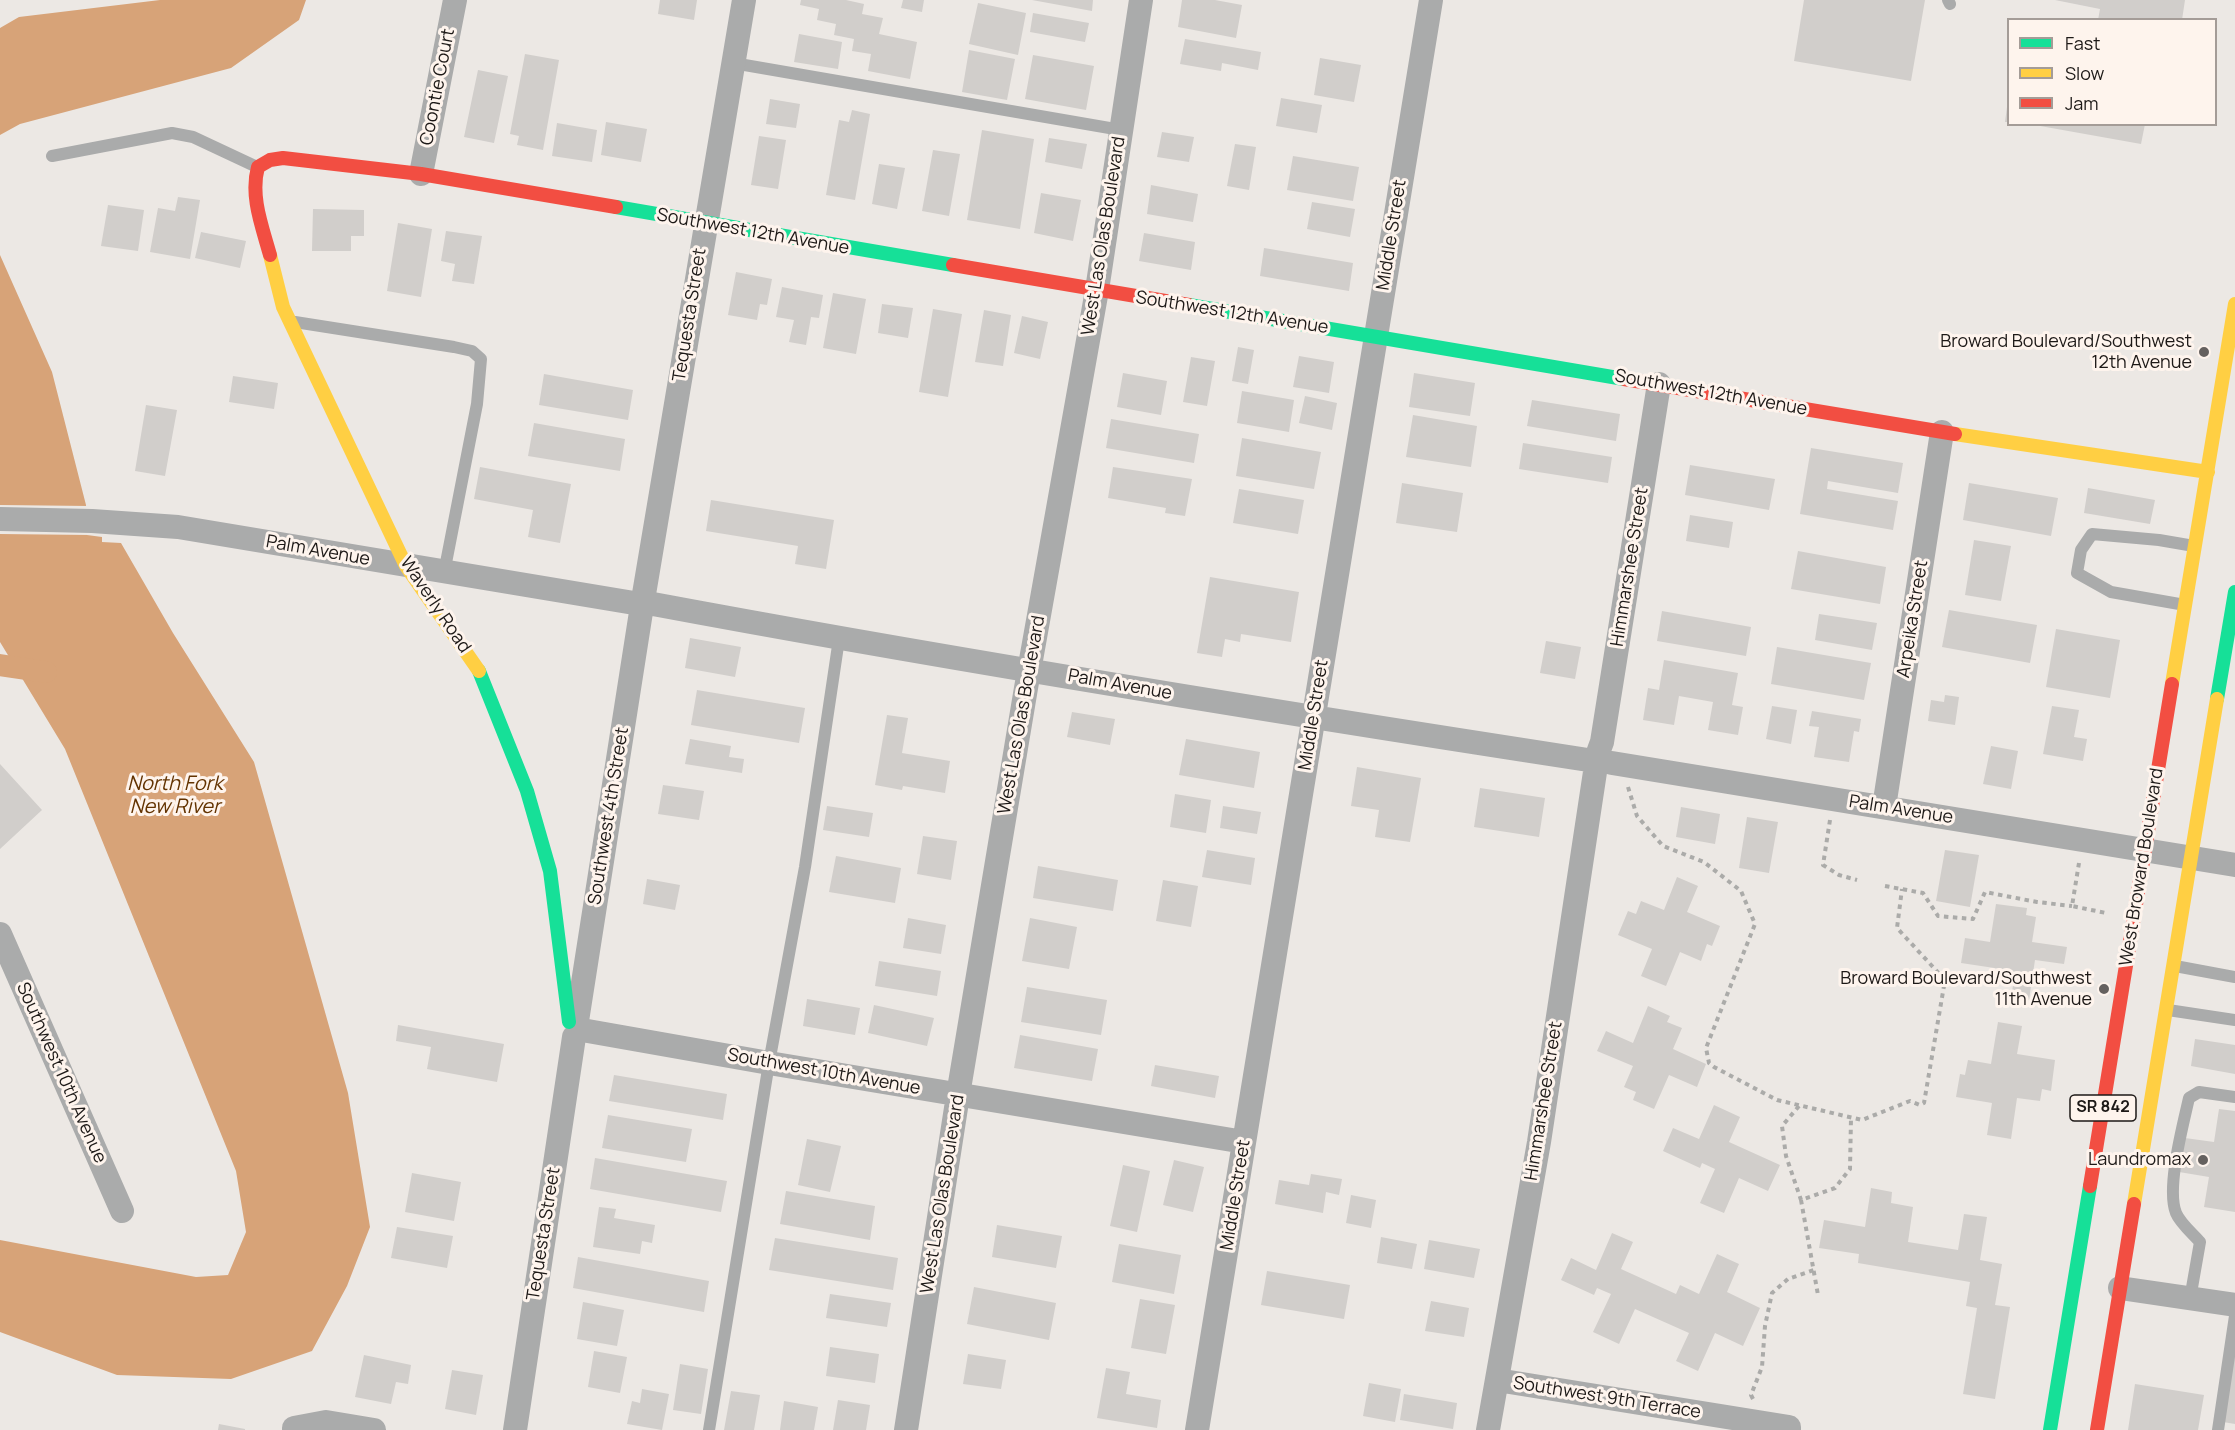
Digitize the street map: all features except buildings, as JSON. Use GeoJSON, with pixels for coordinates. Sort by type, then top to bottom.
{"type":"FeatureCollection","features":[{"type":"Feature","properties":{"kind":"street","name":"Coontie Court"},"geometry":{"type":"LineString","coordinates":[[421,174],[455,0]]}},
{"type":"Feature","properties":{"kind":"street","name":"Tequesta Street"},"geometry":{"type":"LineString","coordinates":[[643,604],[744,0]]}},
{"type":"Feature","properties":{"kind":"street","name":"West Las Olas Boulevard"},"geometry":{"type":"LineString","coordinates":[[906,1430],[958,1095],[1029,670],[1097,290],[1141,0]]}},
{"type":"Feature","properties":{"kind":"street","name":"Middle Street"},"geometry":{"type":"LineString","coordinates":[[1197,1430],[1431,0]]}},
{"type":"Feature","properties":{"kind":"street","name":"Southwest 12th Avenue"},"geometry":{"type":"LineString","coordinates":[[258,167],[270,159],[283,158],[421,174],[705,224],[1942,432],[2208,472]]}},
{"type":"Feature","properties":{"kind":"street","name":"Waverly Road"},"geometry":{"type":"LineString","coordinates":[[258,167],[254,182],[256,202],[277,290],[290,322],[406,566],[479,670],[527,791],[550,871],[575,1027]]}},
{"type":"Feature","properties":{"kind":"street","name":"West Broward Boulevard"},"geometry":{"type":"LineString","coordinates":[[2050,1430],[2235,304]]}},
{"type":"Feature","properties":{"kind":"street","name":"Himmarshee Street"},"geometry":{"type":"LineString","coordinates":[[1488,1430],[1539,1142],[1659,384]]}},
{"type":"Feature","properties":{"kind":"street","name":"Arpeika Street"},"geometry":{"type":"LineString","coordinates":[[1884,807],[1942,432]]}},
{"type":"Feature","properties":{"kind":"street","name":"Palm Avenue"},"geometry":{"type":"LineString","coordinates":[[0,519],[92,521],[178,527],[1313,717],[1599,761],[2235,865]]}},
{"type":"Feature","properties":{"kind":"street","name":"SR 842"},"geometry":{"type":"LineString","coordinates":[[2097,1430],[2235,592]]}},
{"type":"Feature","properties":{"kind":"street","name":"Southwest 4th Street"},"geometry":{"type":"LineString","coordinates":[[575,1027],[643,604]]}},
{"type":"Feature","properties":{"kind":"street","name":"Southwest 10th Avenue"},"geometry":{"type":"LineString","coordinates":[[0,934],[122,1211]]}},
{"type":"Feature","properties":{"kind":"street","name":"Tequesta Street"},"geometry":{"type":"LineString","coordinates":[[514,1430],[575,1027]]}},
{"type":"Feature","properties":{"kind":"street","name":"Southwest 10th Avenue"},"geometry":{"type":"LineString","coordinates":[[575,1027],[769,1063],[1244,1142]]}},
{"type":"Feature","properties":{"kind":"street"},"geometry":{"type":"LineString","coordinates":[[2120,1288],[2235,1305]]}},
{"type":"Feature","properties":{"kind":"street","name":"Southwest 9th Terrace"},"geometry":{"type":"LineString","coordinates":[[1497,1380],[1789,1428]]}},
{"type":"Feature","properties":{"kind":"street"},"geometry":{"type":"LineString","coordinates":[[294,1429],[326,1422],[374,1430]]}},
{"type":"Feature","properties":{"kind":"lane"},"geometry":{"type":"LineString","coordinates":[[733,63],[1121,129]]}},
{"type":"Feature","properties":{"kind":"lane"},"geometry":{"type":"LineString","coordinates":[[52,156],[172,133],[193,137],[258,167]]}},
{"type":"Feature","properties":{"kind":"lane"},"geometry":{"type":"LineString","coordinates":[[290,322],[454,347],[472,351],[481,359],[477,404],[444,573]]}},
{"type":"Feature","properties":{"kind":"lane"},"geometry":{"type":"LineString","coordinates":[[2186,605],[2111,592],[2077,573],[2081,550],[2092,534],[2195,546]]}},
{"type":"Feature","properties":{"kind":"lane"},"geometry":{"type":"LineString","coordinates":[[709,1430],[769,1063],[805,867],[839,639]]}},
{"type":"Feature","properties":{"kind":"lane"},"geometry":{"type":"LineString","coordinates":[[2174,965],[2235,977]]}},
{"type":"Feature","properties":{"kind":"lane"},"geometry":{"type":"LineString","coordinates":[[2166,1009],[2235,1020]]}},
{"type":"Feature","properties":{"kind":"lane"},"geometry":{"type":"LineString","coordinates":[[2190,1299],[2200,1242],[2176,1214],[2173,1184],[2189,1098],[2199,1092],[2235,1097]]}},
{"type":"Feature","properties":{"kind":"lane"},"geometry":{"type":"LineString","coordinates":[[2218,1430],[2235,1316]]}},
{"type":"Feature","properties":{"kind":"path"},"geometry":{"type":"LineString","coordinates":[[1628,786],[1637,816],[1663,846],[1704,862],[1741,891],[1755,924],[1706,1048],[1709,1063],[1777,1100],[1862,1120],[1911,1101],[1920,1105],[1924,1103],[1945,980],[1898,928],[1902,889]]}},
{"type":"Feature","properties":{"kind":"path"},"geometry":{"type":"LineString","coordinates":[[1830,820],[1823,865],[1839,875],[1857,880]]}},
{"type":"Feature","properties":{"kind":"path"},"geometry":{"type":"LineString","coordinates":[[2073,906],[2079,862]]}},
{"type":"Feature","properties":{"kind":"path"},"geometry":{"type":"LineString","coordinates":[[1886,886],[1923,893],[1938,916],[1973,920],[1985,892],[2106,913]]}},
{"type":"Feature","properties":{"kind":"path"},"geometry":{"type":"LineString","coordinates":[[1799,1106],[1782,1126],[1786,1155],[1801,1200],[1818,1295]]}},
{"type":"Feature","properties":{"kind":"path"},"geometry":{"type":"LineString","coordinates":[[1801,1200],[1835,1188],[1850,1169],[1851,1118]]}},
{"type":"Feature","properties":{"kind":"path"},"geometry":{"type":"LineString","coordinates":[[1754,1401],[1751,1395],[1762,1368],[1765,1326],[1772,1293],[1788,1279],[1814,1270]]}},
{"type":"Feature","properties":{"kind":"water"},"geometry":{"type":"Polygon","coordinates":[[[160,0],[306,0],[299,20],[231,68],[20,124],[0,135],[0,28],[19,17],[160,0]]]}},
{"type":"Feature","properties":{"kind":"water","name":"North Fork New River"},"geometry":{"type":"Polygon","coordinates":[[[0,255],[52,372],[86,505],[87,535],[102,537],[102,542],[121,543],[173,633],[254,762],[348,1093],[370,1227],[347,1286],[312,1351],[231,1379],[117,1375],[0,1332],[0,1240],[196,1277],[228,1275],[246,1232],[236,1171],[65,749],[0,642],[0,255]]]}},
{"type":"Feature","properties":{"kind":"pier"},"geometry":{"type":"Polygon","coordinates":[[[0,505],[89,506],[90,535],[0,534],[0,505]]]}},
{"type":"Feature","properties":{"kind":"waterway"},"geometry":{"type":"LineString","coordinates":[[0,665],[46,672]]}},
{"type":"Feature","properties":{"kind":"traffic: fast"},"geometry":{"type":"LineString","coordinates":[[616,207],[953,265]]}},
{"type":"Feature","properties":{"kind":"traffic: fast"},"geometry":{"type":"LineString","coordinates":[[1189,305],[1624,379]]}},
{"type":"Feature","properties":{"kind":"traffic: fast"},"geometry":{"type":"LineString","coordinates":[[2217,699],[2235,592]]}},
{"type":"Feature","properties":{"kind":"traffic: fast"},"geometry":{"type":"LineString","coordinates":[[479,671],[527,791],[550,871],[569,1022]]}},
{"type":"Feature","properties":{"kind":"traffic: fast"},"geometry":{"type":"LineString","coordinates":[[2050,1430],[2090,1186]]}},
{"type":"Feature","properties":{"kind":"traffic: slow"},"geometry":{"type":"LineString","coordinates":[[270,255],[283,307],[406,566],[479,671]]}},
{"type":"Feature","properties":{"kind":"traffic: slow"},"geometry":{"type":"LineString","coordinates":[[2172,684],[2235,304]]}},
{"type":"Feature","properties":{"kind":"traffic: slow"},"geometry":{"type":"LineString","coordinates":[[1955,434],[2208,472]]}},
{"type":"Feature","properties":{"kind":"traffic: slow"},"geometry":{"type":"LineString","coordinates":[[2134,1204],[2217,699]]}},
{"type":"Feature","properties":{"kind":"traffic: jam"},"geometry":{"type":"LineString","coordinates":[[270,255],[258,211],[256,178],[258,167],[270,160],[283,158],[421,174],[616,207]]}},
{"type":"Feature","properties":{"kind":"traffic: jam"},"geometry":{"type":"LineString","coordinates":[[953,265],[1189,305]]}},
{"type":"Feature","properties":{"kind":"traffic: jam"},"geometry":{"type":"LineString","coordinates":[[1624,379],[1955,434]]}},
{"type":"Feature","properties":{"kind":"traffic: jam"},"geometry":{"type":"LineString","coordinates":[[2090,1186],[2172,684]]}},
{"type":"Feature","properties":{"kind":"traffic: jam"},"geometry":{"type":"LineString","coordinates":[[2097,1430],[2134,1204]]}},
{"type":"Feature","properties":{"kind":"place","name":"Broward Boulevard/Southwest 12th Avenue"},"geometry":{"type":"Point","coordinates":[2204,352]}},
{"type":"Feature","properties":{"kind":"place","name":"Broward Boulevard/Southwest 11th Avenue"},"geometry":{"type":"Point","coordinates":[2104,989]}},
{"type":"Feature","properties":{"kind":"place","name":"Laundromax"},"geometry":{"type":"Point","coordinates":[2203,1160]}}]}
